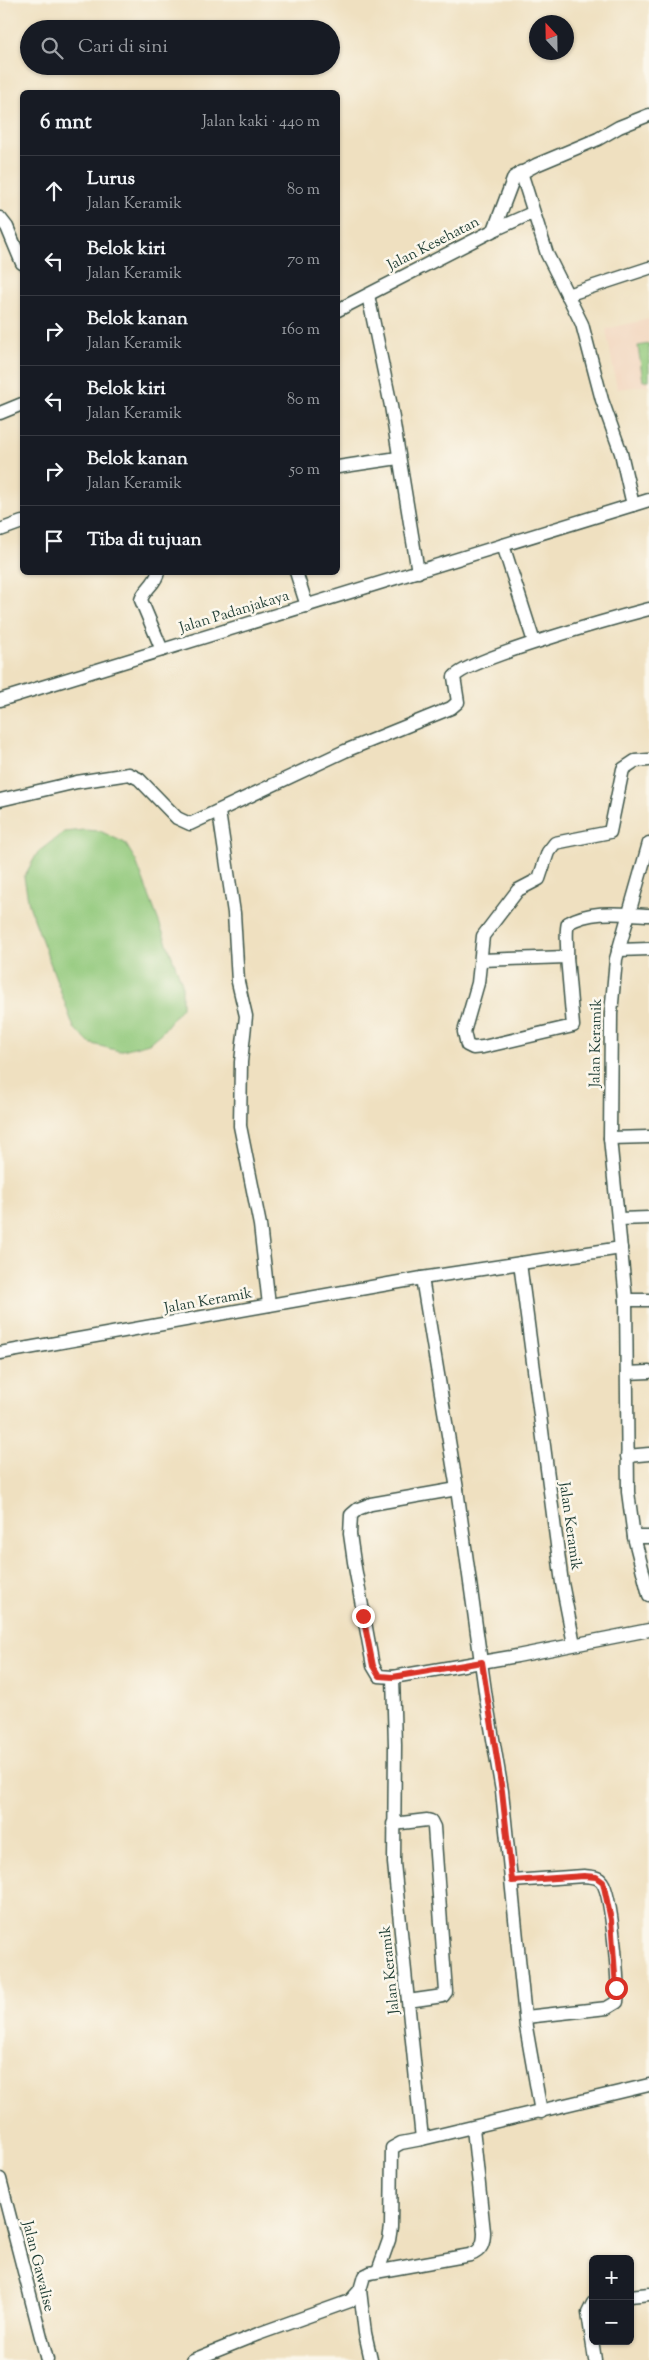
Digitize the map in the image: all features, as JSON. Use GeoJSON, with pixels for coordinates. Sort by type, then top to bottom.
{"type":"FeatureCollection","features":[{"type":"Feature","properties":{"kind":"street"},"geometry":{"type":"LineString","coordinates":[[633,505],[621,453],[602,400],[582,324],[547,254],[532,213],[521,172],[649,115]]}},
{"type":"Feature","properties":{"kind":"street","name":"Jalan Kesehatan"},"geometry":{"type":"LineString","coordinates":[[340,309],[494,230],[511,180],[521,172]]}},
{"type":"Feature","properties":{"kind":"street"},"geometry":{"type":"LineString","coordinates":[[494,230],[532,213]]}},
{"type":"Feature","properties":{"kind":"street"},"geometry":{"type":"LineString","coordinates":[[0,218],[20,258]]}},
{"type":"Feature","properties":{"kind":"street"},"geometry":{"type":"LineString","coordinates":[[566,295],[649,268]]}},
{"type":"Feature","properties":{"kind":"street"},"geometry":{"type":"LineString","coordinates":[[368,294],[391,406],[418,572]]}},
{"type":"Feature","properties":{"kind":"street"},"geometry":{"type":"LineString","coordinates":[[0,413],[20,405]]}},
{"type":"Feature","properties":{"kind":"street"},"geometry":{"type":"LineString","coordinates":[[340,467],[398,458]]}},
{"type":"Feature","properties":{"kind":"street","name":"Jalan Padanjakaya"},"geometry":{"type":"LineString","coordinates":[[0,700],[649,500]]}},
{"type":"Feature","properties":{"kind":"street"},"geometry":{"type":"LineString","coordinates":[[0,530],[20,523]]}},
{"type":"Feature","properties":{"kind":"street"},"geometry":{"type":"LineString","coordinates":[[503,545],[534,642]]}},
{"type":"Feature","properties":{"kind":"street"},"geometry":{"type":"LineString","coordinates":[[157,575],[143,593],[141,600],[162,650]]}},
{"type":"Feature","properties":{"kind":"street"},"geometry":{"type":"LineString","coordinates":[[297,575],[307,606]]}},
{"type":"Feature","properties":{"kind":"street"},"geometry":{"type":"LineString","coordinates":[[0,800],[77,782],[126,774],[139,779],[175,816],[188,824],[219,812],[344,751],[451,708],[458,702],[454,679],[456,674],[465,668],[534,642],[649,609]]}},
{"type":"Feature","properties":{"kind":"street"},"geometry":{"type":"LineString","coordinates":[[649,760],[635,761],[623,769],[610,832],[558,841],[552,846],[539,879],[518,890],[486,931],[482,943],[478,983],[464,1032],[465,1042],[473,1048],[573,1026],[567,957],[568,923],[586,915],[649,915]]}},
{"type":"Feature","properties":{"kind":"street"},"geometry":{"type":"LineString","coordinates":[[219,812],[234,913],[238,982],[246,1016],[241,1062],[240,1126],[260,1225],[270,1305]]}},
{"type":"Feature","properties":{"kind":"street","name":"Jalan Keramik"},"geometry":{"type":"LineString","coordinates":[[649,843],[645,869],[627,914],[618,950],[612,987],[610,1138],[626,1300],[628,1500],[634,1537],[649,1595]]}},
{"type":"Feature","properties":{"kind":"street"},"geometry":{"type":"LineString","coordinates":[[618,950],[649,949]]}},
{"type":"Feature","properties":{"kind":"street"},"geometry":{"type":"LineString","coordinates":[[481,960],[567,957]]}},
{"type":"Feature","properties":{"kind":"street"},"geometry":{"type":"LineString","coordinates":[[610,1138],[649,1137]]}},
{"type":"Feature","properties":{"kind":"street"},"geometry":{"type":"LineString","coordinates":[[619,1219],[649,1218]]}},
{"type":"Feature","properties":{"kind":"street","name":"Jalan Keramik"},"geometry":{"type":"LineString","coordinates":[[0,1353],[422,1278],[621,1248]]}},
{"type":"Feature","properties":{"kind":"street","name":"Jalan Keramik"},"geometry":{"type":"LineString","coordinates":[[520,1263],[562,1583],[574,1644]]}},
{"type":"Feature","properties":{"kind":"street"},"geometry":{"type":"LineString","coordinates":[[422,1278],[457,1489],[502,1791],[526,2018],[541,2112]]}},
{"type":"Feature","properties":{"kind":"street"},"geometry":{"type":"LineString","coordinates":[[626,1300],[649,1300]]}},
{"type":"Feature","properties":{"kind":"street"},"geometry":{"type":"LineString","coordinates":[[627,1373],[649,1372]]}},
{"type":"Feature","properties":{"kind":"street"},"geometry":{"type":"LineString","coordinates":[[627,1456],[649,1454]]}},
{"type":"Feature","properties":{"kind":"street"},"geometry":{"type":"LineString","coordinates":[[457,1489],[371,1504],[358,1509],[351,1516],[351,1543],[373,1666],[379,1676],[393,1677],[482,1662],[649,1630]]}},
{"type":"Feature","properties":{"kind":"street"},"geometry":{"type":"LineString","coordinates":[[634,1537],[649,1537]]}},
{"type":"Feature","properties":{"kind":"street","name":"Jalan Keramik"},"geometry":{"type":"LineString","coordinates":[[393,1677],[395,1745],[394,1863],[422,2138]]}},
{"type":"Feature","properties":{"kind":"street"},"geometry":{"type":"LineString","coordinates":[[393,1824],[427,1820],[434,1827],[446,1992],[443,1996],[408,2001]]}},
{"type":"Feature","properties":{"kind":"street"},"geometry":{"type":"LineString","coordinates":[[512,1881],[584,1876],[596,1877],[603,1882],[611,1920],[617,2002],[607,2008],[526,2018]]}},
{"type":"Feature","properties":{"kind":"street"},"geometry":{"type":"LineString","coordinates":[[378,2271],[391,2227],[392,2148],[401,2143],[473,2128],[649,2085]]}},
{"type":"Feature","properties":{"kind":"street"},"geometry":{"type":"LineString","coordinates":[[192,2360],[258,2334],[341,2305],[354,2298],[360,2290],[364,2276],[378,2271],[470,2255],[479,2251],[482,2246],[484,2232],[473,2128]]}},
{"type":"Feature","properties":{"kind":"street","name":"Jalan Gawalise"},"geometry":{"type":"LineString","coordinates":[[0,2179],[47,2360]]}},
{"type":"Feature","properties":{"kind":"street"},"geometry":{"type":"LineString","coordinates":[[360,2290],[365,2333],[371,2360]]}},
{"type":"Feature","properties":{"kind":"street"},"geometry":{"type":"LineString","coordinates":[[634,2296],[649,2294]]}},
{"type":"Feature","properties":{"kind":"street"},"geometry":{"type":"LineString","coordinates":[[593,2345],[596,2360]]}},
{"type":"Feature","properties":{"kind":"shaded area"},"geometry":{"type":"Polygon","coordinates":[[[649,319],[649,385],[617,389],[606,329],[649,319]]]}},
{"type":"Feature","properties":{"kind":"green space"},"geometry":{"type":"Polygon","coordinates":[[[649,344],[649,380],[643,381],[638,346],[649,344]]]}},
{"type":"Feature","properties":{"kind":"green space"},"geometry":{"type":"Polygon","coordinates":[[[100,831],[125,843],[136,861],[182,983],[182,1007],[162,1032],[149,1043],[119,1051],[89,1043],[74,1028],[29,905],[24,877],[38,852],[64,832],[100,831]]]}},
{"type":"Feature","properties":{"kind":"route"},"geometry":{"type":"LineString","coordinates":[[363,1616],[373,1666],[379,1676],[393,1677],[448,1666],[482,1662],[486,1698],[502,1791],[512,1881],[584,1876],[596,1877],[603,1882],[611,1920],[616,1988]]}}]}
